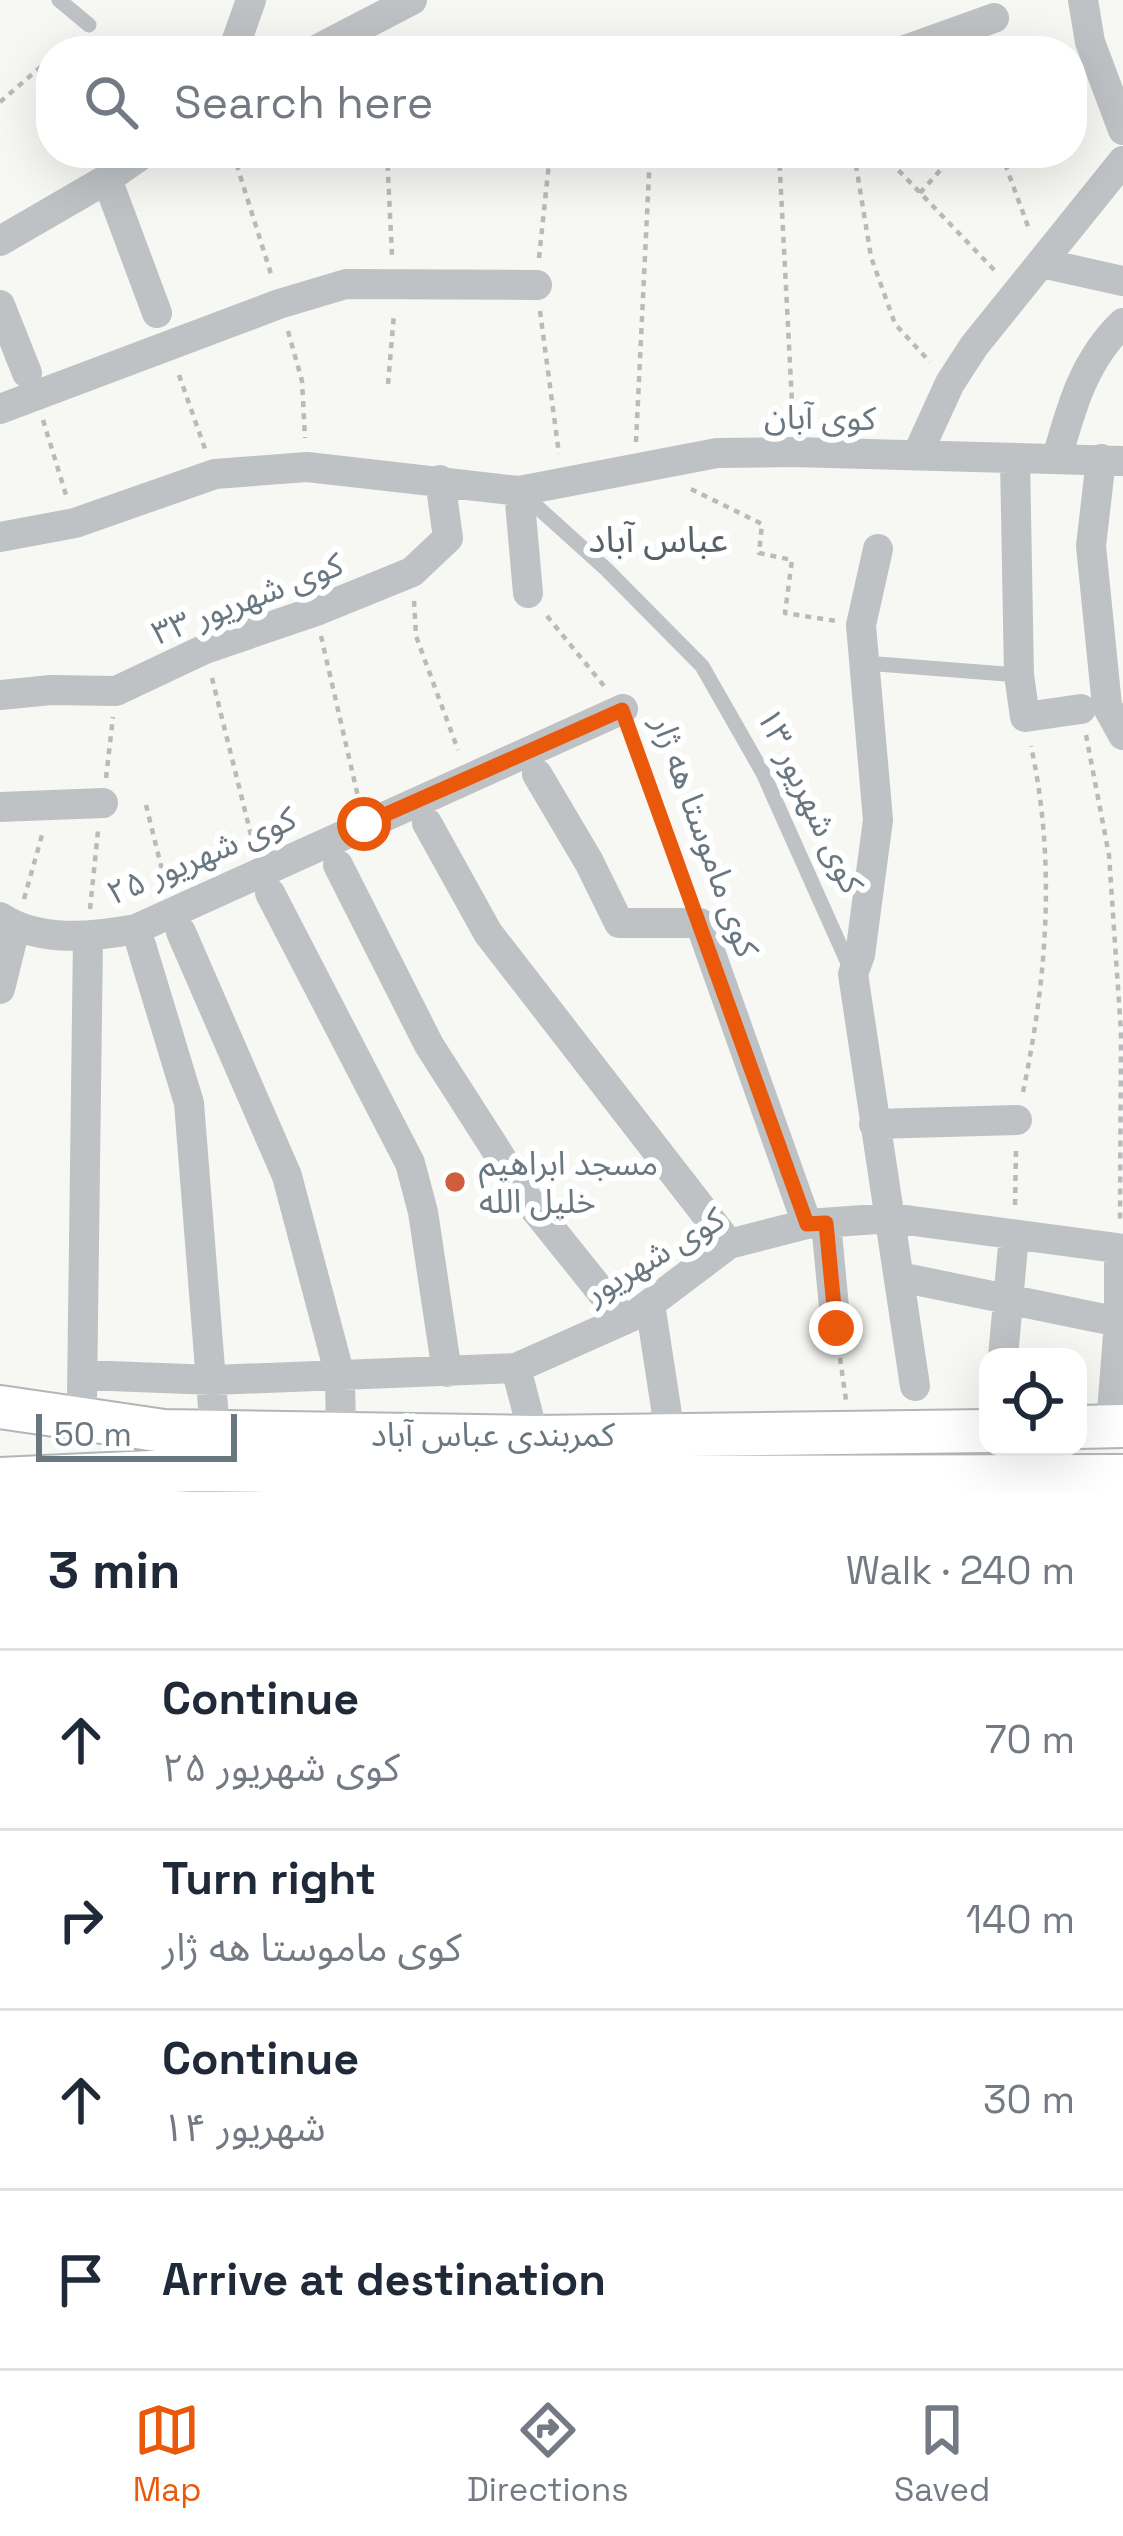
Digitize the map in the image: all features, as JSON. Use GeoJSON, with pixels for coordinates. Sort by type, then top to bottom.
{"type":"FeatureCollection","features":[{"type":"Feature","properties":{"kind":"main road","name":"کمربندی عباس آباد"},"geometry":{"type":"LineString","coordinates":[[0,1407],[201,1444],[686,1477],[1099,1481]]}},
{"type":"Feature","properties":{"kind":"main road","name":"کمربندی عباس آباد"},"geometry":{"type":"LineString","coordinates":[[0,1479],[201,1444],[341,1434],[534,1437],[979,1431]]}},
{"type":"Feature","properties":{"kind":"street"},"geometry":{"type":"LineString","coordinates":[[238,36],[251,0]]}},
{"type":"Feature","properties":{"kind":"street"},"geometry":{"type":"LineString","coordinates":[[343,36],[412,0]]}},
{"type":"Feature","properties":{"kind":"street"},"geometry":{"type":"LineString","coordinates":[[1083,0],[1090,42],[1123,130]]}},
{"type":"Feature","properties":{"kind":"street"},"geometry":{"type":"LineString","coordinates":[[944,36],[994,18]]}},
{"type":"Feature","properties":{"kind":"street"},"geometry":{"type":"LineString","coordinates":[[917,455],[950,383],[985,331],[1123,161]]}},
{"type":"Feature","properties":{"kind":"street"},"geometry":{"type":"LineString","coordinates":[[0,241],[123,168]]}},
{"type":"Feature","properties":{"kind":"street"},"geometry":{"type":"LineString","coordinates":[[107,179],[157,313]]}},
{"type":"Feature","properties":{"kind":"street"},"geometry":{"type":"LineString","coordinates":[[1042,262],[1123,280]]}},
{"type":"Feature","properties":{"kind":"street"},"geometry":{"type":"LineString","coordinates":[[0,409],[32,386],[169,348],[279,304],[346,284],[536,285]]}},
{"type":"Feature","properties":{"kind":"street"},"geometry":{"type":"LineString","coordinates":[[0,305],[32,386]]}},
{"type":"Feature","properties":{"kind":"street"},"geometry":{"type":"LineString","coordinates":[[1057,458],[1075,394],[1101,344],[1123,322]]}},
{"type":"Feature","properties":{"kind":"street","name":"کوی آبان"},"geometry":{"type":"LineString","coordinates":[[0,537],[75,523],[215,474],[307,467],[519,491],[717,453],[1112,460]]}},
{"type":"Feature","properties":{"kind":"street"},"geometry":{"type":"LineString","coordinates":[[1015,459],[1019,675],[1025,717],[1082,710]]}},
{"type":"Feature","properties":{"kind":"street"},"geometry":{"type":"LineString","coordinates":[[1112,460],[1091,546],[1107,706],[1123,735]]}},
{"type":"Feature","properties":{"kind":"street","name":"کوی شهریور ۳۳"},"geometry":{"type":"LineString","coordinates":[[0,695],[116,691],[206,649],[412,572],[448,538],[440,480]]}},
{"type":"Feature","properties":{"kind":"street"},"geometry":{"type":"LineString","coordinates":[[519,491],[528,593]]}},
{"type":"Feature","properties":{"kind":"street"},"geometry":{"type":"LineString","coordinates":[[853,974],[860,955],[878,820],[861,626],[878,549]]}},
{"type":"Feature","properties":{"kind":"street","name":"کوی شهریور ۲۵"},"geometry":{"type":"LineString","coordinates":[[8,922],[88,938],[178,923],[265,882],[364,824],[622,710]]}},
{"type":"Feature","properties":{"kind":"street"},"geometry":{"type":"LineString","coordinates":[[537,774],[619,923],[700,923]]}},
{"type":"Feature","properties":{"kind":"street"},"geometry":{"type":"LineString","coordinates":[[0,807],[103,803]]}},
{"type":"Feature","properties":{"kind":"street"},"geometry":{"type":"LineString","coordinates":[[427,823],[488,933],[729,1244]]}},
{"type":"Feature","properties":{"kind":"street"},"geometry":{"type":"LineString","coordinates":[[338,866],[429,1045],[530,1202],[637,1312],[670,1434]]}},
{"type":"Feature","properties":{"kind":"street"},"geometry":{"type":"LineString","coordinates":[[265,882],[410,1163],[423,1212],[448,1372]]}},
{"type":"Feature","properties":{"kind":"street"},"geometry":{"type":"LineString","coordinates":[[0,988],[8,922]]}},
{"type":"Feature","properties":{"kind":"street"},"geometry":{"type":"LineString","coordinates":[[178,923],[287,1176],[340,1376],[341,1434]]}},
{"type":"Feature","properties":{"kind":"street","name":"کوی ماموستا هه ژار"},"geometry":{"type":"LineString","coordinates":[[700,923],[817,1224],[836,1328]]}},
{"type":"Feature","properties":{"kind":"street"},"geometry":{"type":"LineString","coordinates":[[82,1420],[88,938]]}},
{"type":"Feature","properties":{"kind":"street"},"geometry":{"type":"LineString","coordinates":[[141,945],[189,1102],[214,1381],[201,1444]]}},
{"type":"Feature","properties":{"kind":"street","name":"کوی شهریور ۱۳"},"geometry":{"type":"LineString","coordinates":[[853,974],[915,1386]]}},
{"type":"Feature","properties":{"kind":"street"},"geometry":{"type":"LineString","coordinates":[[874,1124],[1017,1120]]}},
{"type":"Feature","properties":{"kind":"street","name":"کوی شهریور"},"geometry":{"type":"LineString","coordinates":[[83,1375],[214,1381],[516,1368],[637,1312],[729,1244],[817,1224],[891,1218],[1121,1249]]}},
{"type":"Feature","properties":{"kind":"street"},"geometry":{"type":"LineString","coordinates":[[1004,1348],[1014,1235]]}},
{"type":"Feature","properties":{"kind":"street"},"geometry":{"type":"LineString","coordinates":[[1104,1426],[1119,1322],[1121,1249]]}},
{"type":"Feature","properties":{"kind":"street"},"geometry":{"type":"LineString","coordinates":[[899,1277],[1119,1322]]}},
{"type":"Feature","properties":{"kind":"street"},"geometry":{"type":"LineString","coordinates":[[516,1368],[534,1437]]}},
{"type":"Feature","properties":{"kind":"lane"},"geometry":{"type":"LineString","coordinates":[[59,0],[89,26]]}},
{"type":"Feature","properties":{"kind":"lane","name":"کوی شهریور ۱۳"},"geometry":{"type":"LineString","coordinates":[[519,491],[606,569],[702,666],[763,772],[853,974]]}},
{"type":"Feature","properties":{"kind":"lane"},"geometry":{"type":"LineString","coordinates":[[865,663],[1019,675]]}},
{"type":"Feature","properties":{"kind":"path"},"geometry":{"type":"LineString","coordinates":[[0,102],[36,71]]}},
{"type":"Feature","properties":{"kind":"path"},"geometry":{"type":"LineString","coordinates":[[548,168],[536,285],[563,484]]}},
{"type":"Feature","properties":{"kind":"path"},"geometry":{"type":"LineString","coordinates":[[650,168],[641,470],[762,524],[759,553],[792,560],[784,613],[861,626]]}},
{"type":"Feature","properties":{"kind":"path"},"geometry":{"type":"LineString","coordinates":[[780,168],[794,452]]}},
{"type":"Feature","properties":{"kind":"path"},"geometry":{"type":"LineString","coordinates":[[856,168],[871,257],[895,324],[950,383]]}},
{"type":"Feature","properties":{"kind":"path"},"geometry":{"type":"LineString","coordinates":[[896,168],[1018,292]]}},
{"type":"Feature","properties":{"kind":"path"},"geometry":{"type":"LineString","coordinates":[[920,194],[942,168]]}},
{"type":"Feature","properties":{"kind":"path"},"geometry":{"type":"LineString","coordinates":[[1007,168],[1042,262]]}},
{"type":"Feature","properties":{"kind":"path"},"geometry":{"type":"LineString","coordinates":[[169,348],[215,474]]}},
{"type":"Feature","properties":{"kind":"path"},"geometry":{"type":"LineString","coordinates":[[32,386],[75,523]]}},
{"type":"Feature","properties":{"kind":"path"},"geometry":{"type":"LineString","coordinates":[[412,572],[416,636],[468,778]]}},
{"type":"Feature","properties":{"kind":"path","name":"کوی ماموستا هه ژار"},"geometry":{"type":"LineString","coordinates":[[528,593],[622,710],[700,923]]}},
{"type":"Feature","properties":{"kind":"path"},"geometry":{"type":"LineString","coordinates":[[316,611],[364,824]]}},
{"type":"Feature","properties":{"kind":"path"},"geometry":{"type":"LineString","coordinates":[[206,649],[265,882]]}},
{"type":"Feature","properties":{"kind":"path"},"geometry":{"type":"LineString","coordinates":[[1082,710],[1108,855],[1120,1010],[1121,1249]]}},
{"type":"Feature","properties":{"kind":"path"},"geometry":{"type":"LineString","coordinates":[[1014,1235],[1017,1120],[1037,1026],[1048,893],[1039,780],[1025,717]]}},
{"type":"Feature","properties":{"kind":"path"},"geometry":{"type":"LineString","coordinates":[[8,922],[52,805]]}},
{"type":"Feature","properties":{"kind":"path"},"geometry":{"type":"LineString","coordinates":[[146,805],[178,923]]}},
{"type":"Feature","properties":{"kind":"path"},"geometry":{"type":"LineString","coordinates":[[836,1328],[850,1433]]}},
{"type":"Feature","properties":{"kind":"place","name":"مسجد ابراهیم خلیل الله"},"geometry":{"type":"Point","coordinates":[455,1182]}},
{"type":"Feature","properties":{"kind":"district","name":"عباس آباد"},"geometry":{"type":"Point","coordinates":[658,539]}},
{"type":"Feature","properties":{"kind":"route"},"geometry":{"type":"LineString","coordinates":[[364,824],[622,710],[807,1224],[826,1223],[836,1328]]}}]}
